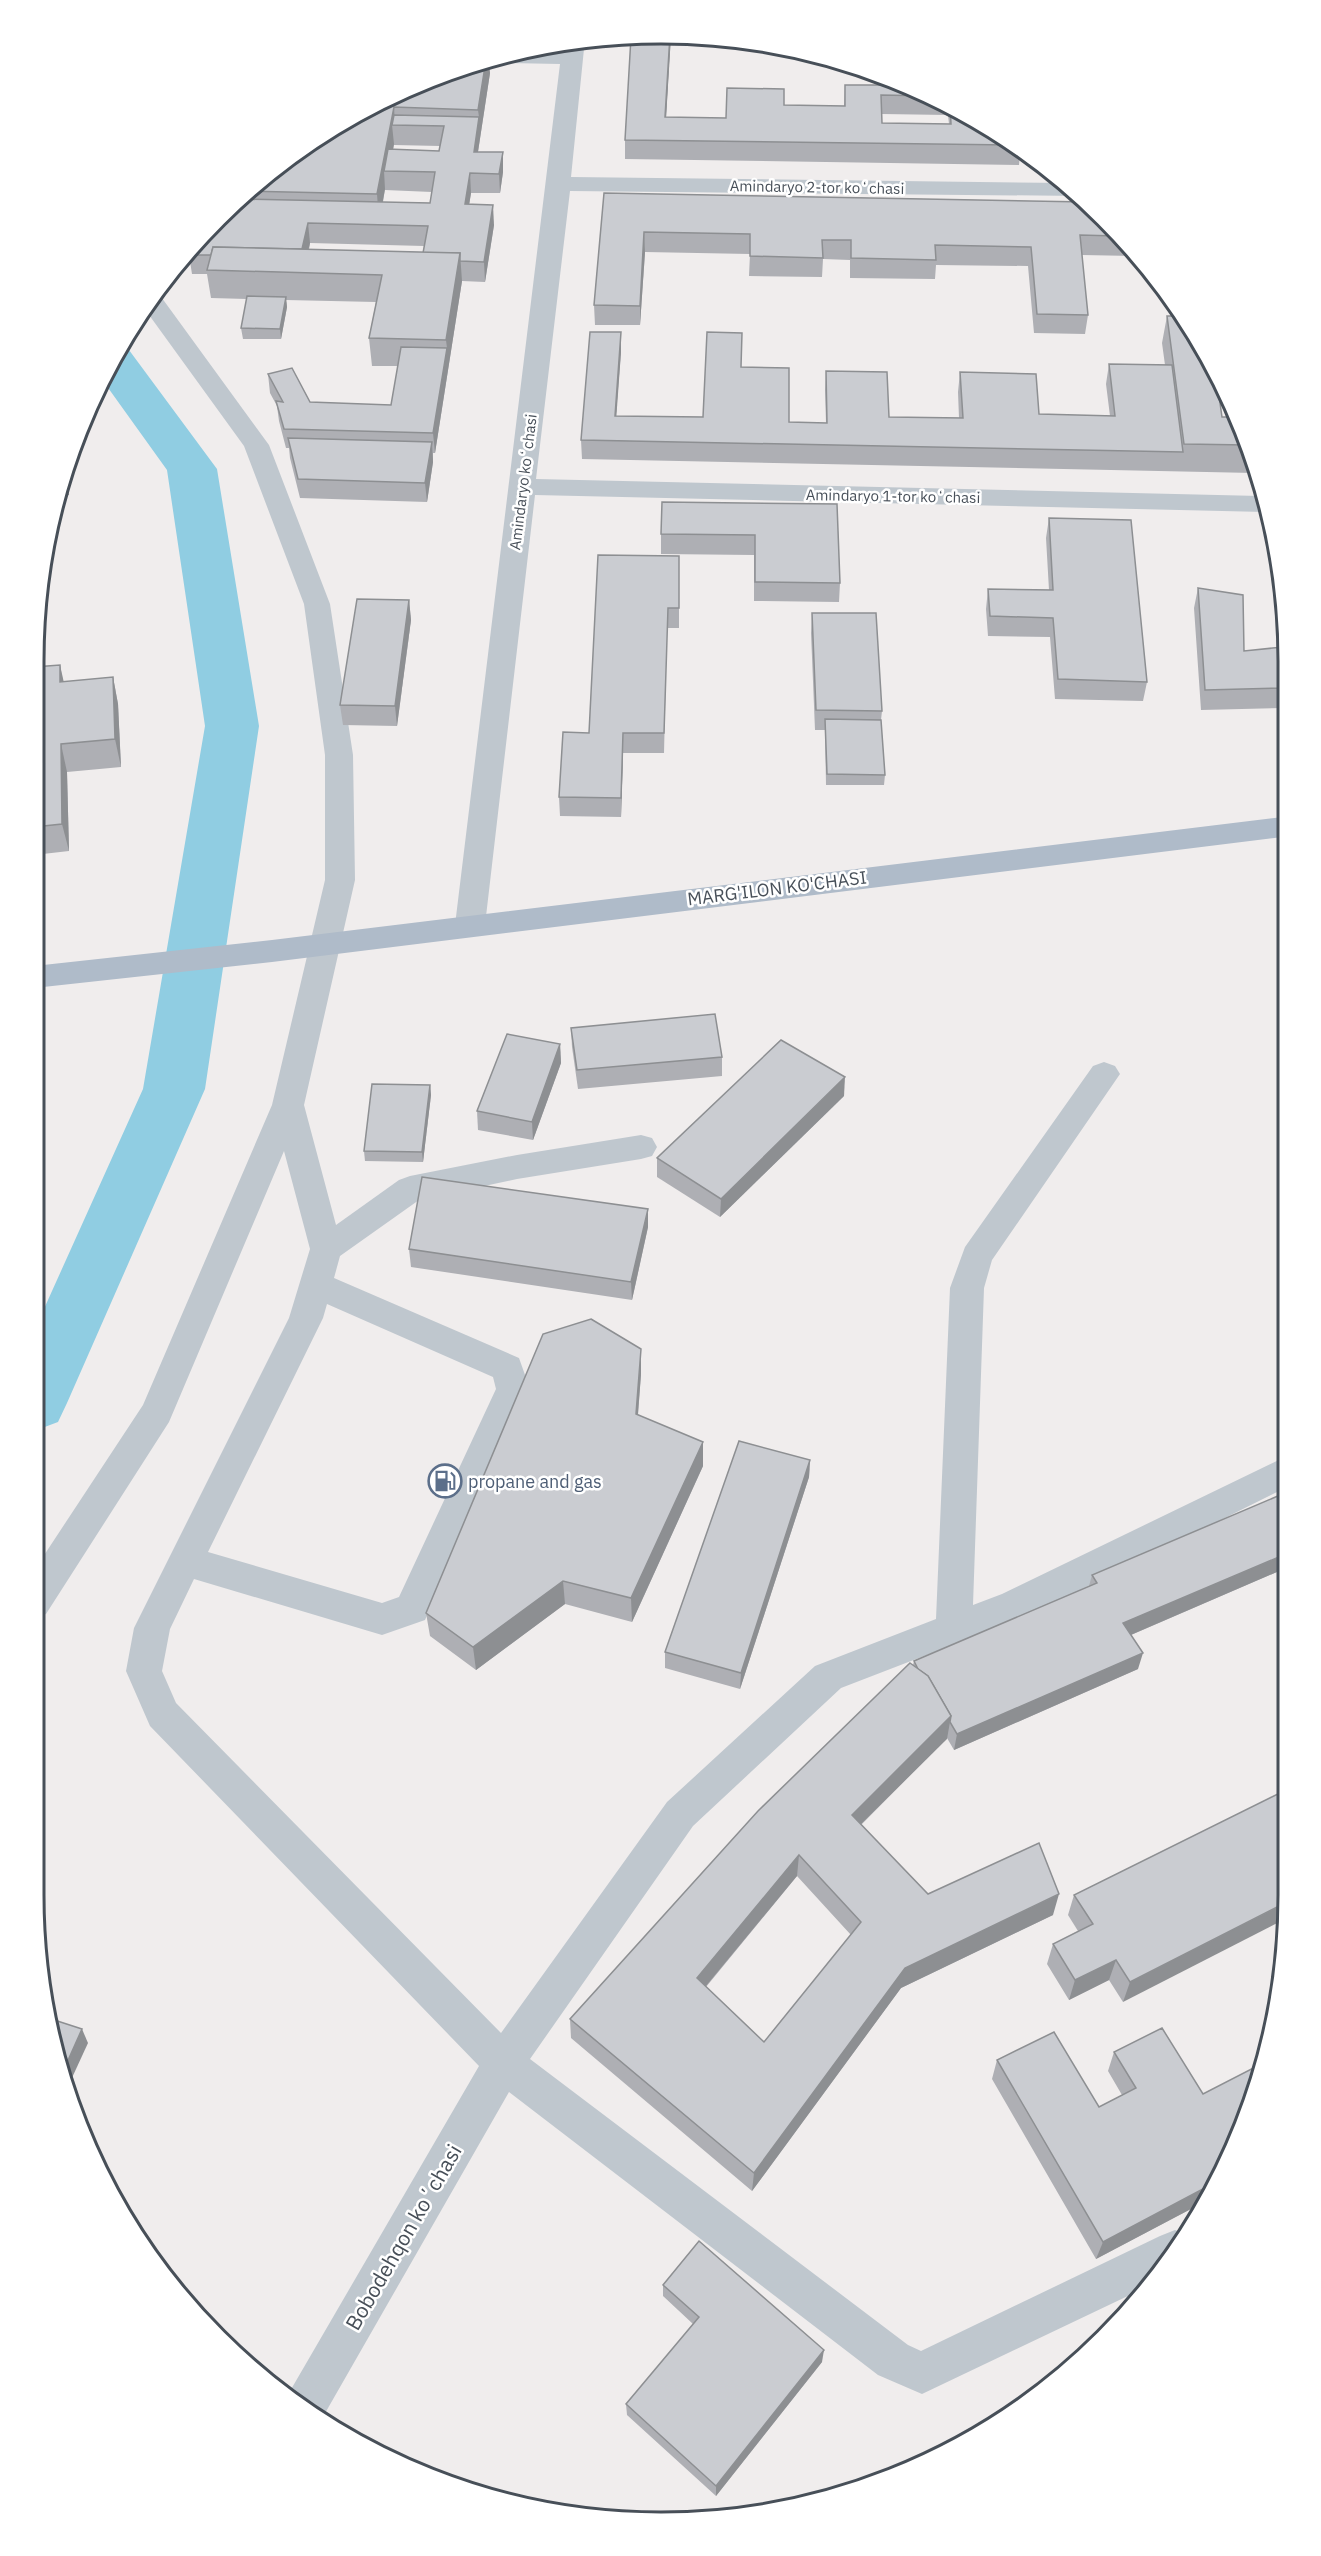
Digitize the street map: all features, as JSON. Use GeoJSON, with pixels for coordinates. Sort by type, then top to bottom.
{"type":"FeatureCollection","features":[{"type":"Feature","properties":{"kind":"main road","name":"MARG'ILON KO'CHASI"},"geometry":{"type":"LineString","coordinates":[[44,976],[324,945],[470,924],[1278,828]]}},
{"type":"Feature","properties":{"kind":"street","name":"Amindaryo koʻchasi"},"geometry":{"type":"LineString","coordinates":[[470,924],[559,184],[573,50]]}},
{"type":"Feature","properties":{"kind":"street","name":"Amindaryo 2-tor koʻchasi"},"geometry":{"type":"LineString","coordinates":[[559,184],[1058,190]]}},
{"type":"Feature","properties":{"kind":"street"},"geometry":{"type":"LineString","coordinates":[[44,1586],[157,1412],[288,1105],[340,880],[339,755],[317,604],[256,445],[155,306]]}},
{"type":"Feature","properties":{"kind":"street","name":"Amindaryo 1-tor koʻchasi"},"geometry":{"type":"LineString","coordinates":[[522,487],[1257,504]]}},
{"type":"Feature","properties":{"kind":"street"},"geometry":{"type":"LineString","coordinates":[[954,1627],[967,1288],[977,1256],[1104,1074]]}},
{"type":"Feature","properties":{"kind":"street"},"geometry":{"type":"LineString","coordinates":[[288,1105],[326,1250],[306,1318],[152,1628],[144,1671],[163,1714],[503,2063],[893,2360],[922,2373],[1159,2259]]}},
{"type":"Feature","properties":{"kind":"street"},"geometry":{"type":"LineString","coordinates":[[326,1250],[410,1189],[517,1167],[641,1147]]}},
{"type":"Feature","properties":{"kind":"street"},"geometry":{"type":"LineString","coordinates":[[185,1561],[382,1619],[412,1610],[513,1389],[507,1368],[316,1285]]}},
{"type":"Feature","properties":{"kind":"street","name":"Bobodehqon koʼchasi"},"geometry":{"type":"LineString","coordinates":[[308,2402],[503,2063],[680,1814],[828,1677],[1015,1605],[1278,1475]]}},
{"type":"Feature","properties":{"kind":"building"},"geometry":{"type":"Polygon","coordinates":[[[660,44],[669,44],[665,117],[726,118],[727,88],[784,89],[784,105],[845,106],[845,85],[881,84],[909,96],[881,95],[882,123],[951,124],[951,116],[1000,145],[625,140],[631,45],[660,44]]]}},
{"type":"Feature","properties":{"kind":"building"},"geometry":{"type":"Polygon","coordinates":[[[484,70],[478,110],[394,107],[377,194],[261,191],[318,147],[352,126],[424,90],[484,70]]]}},
{"type":"Feature","properties":{"kind":"building"},"geometry":{"type":"Polygon","coordinates":[[[394,115],[479,117],[474,152],[503,152],[499,174],[470,173],[465,204],[493,205],[484,262],[460,261],[460,253],[423,253],[428,226],[308,223],[302,249],[213,247],[211,255],[196,255],[224,224],[251,199],[430,203],[435,172],[384,171],[388,149],[439,151],[444,126],[392,125],[394,115]]]}},
{"type":"Feature","properties":{"kind":"building"},"geometry":{"type":"Polygon","coordinates":[[[604,193],[1072,202],[1108,236],[1080,235],[1088,315],[1037,314],[1031,247],[935,245],[936,260],[851,258],[851,240],[822,240],[823,258],[750,256],[750,234],[644,232],[640,306],[594,305],[604,193]]]}},
{"type":"Feature","properties":{"kind":"building"},"geometry":{"type":"Polygon","coordinates":[[[213,247],[460,253],[446,340],[369,338],[382,275],[207,270],[213,247]]]}},
{"type":"Feature","properties":{"kind":"building"},"geometry":{"type":"Polygon","coordinates":[[[247,296],[286,297],[280,329],[241,328],[247,296]]]}},
{"type":"Feature","properties":{"kind":"building"},"geometry":{"type":"Polygon","coordinates":[[[1167,316],[1173,316],[1195,352],[1220,400],[1222,417],[1228,417],[1239,445],[1184,444],[1167,316]]]}},
{"type":"Feature","properties":{"kind":"building"},"geometry":{"type":"Polygon","coordinates":[[[590,332],[621,332],[615,416],[703,417],[707,332],[742,333],[741,367],[789,368],[789,422],[827,423],[826,371],[887,372],[889,417],[963,418],[960,372],[1036,374],[1039,414],[1115,416],[1109,364],[1172,365],[1183,452],[581,440],[590,332]]]}},
{"type":"Feature","properties":{"kind":"building"},"geometry":{"type":"Polygon","coordinates":[[[401,347],[447,348],[433,433],[284,429],[276,401],[283,402],[268,374],[292,368],[310,402],[391,405],[401,347]]]}},
{"type":"Feature","properties":{"kind":"building"},"geometry":{"type":"Polygon","coordinates":[[[288,438],[432,442],[425,483],[298,479],[288,438]]]}},
{"type":"Feature","properties":{"kind":"building"},"geometry":{"type":"Polygon","coordinates":[[[662,502],[837,504],[840,583],[755,582],[755,535],[661,534],[662,502]]]}},
{"type":"Feature","properties":{"kind":"building"},"geometry":{"type":"Polygon","coordinates":[[[1049,518],[1131,520],[1147,682],[1058,679],[1053,618],[990,616],[988,589],[1053,590],[1049,518]]]}},
{"type":"Feature","properties":{"kind":"building"},"geometry":{"type":"Polygon","coordinates":[[[598,555],[679,556],[679,608],[668,608],[664,733],[623,733],[621,798],[559,797],[563,732],[589,733],[598,555]]]}},
{"type":"Feature","properties":{"kind":"building"},"geometry":{"type":"Polygon","coordinates":[[[1198,588],[1243,595],[1244,651],[1277,648],[1278,688],[1205,690],[1198,588]]]}},
{"type":"Feature","properties":{"kind":"building"},"geometry":{"type":"Polygon","coordinates":[[[357,599],[409,600],[395,706],[340,705],[357,599]]]}},
{"type":"Feature","properties":{"kind":"building"},"geometry":{"type":"Polygon","coordinates":[[[812,613],[876,613],[882,711],[816,710],[812,613]]]}},
{"type":"Feature","properties":{"kind":"building"},"geometry":{"type":"Polygon","coordinates":[[[60,665],[60,682],[113,677],[115,739],[61,744],[62,824],[44,826],[44,666],[60,665]]]}},
{"type":"Feature","properties":{"kind":"building"},"geometry":{"type":"Polygon","coordinates":[[[825,719],[881,720],[885,775],[827,774],[825,719]]]}},
{"type":"Feature","properties":{"kind":"building"},"geometry":{"type":"Polygon","coordinates":[[[715,1014],[722,1057],[577,1070],[571,1028],[715,1014]]]}},
{"type":"Feature","properties":{"kind":"building"},"geometry":{"type":"Polygon","coordinates":[[[507,1034],[560,1044],[532,1122],[477,1111],[507,1034]]]}},
{"type":"Feature","properties":{"kind":"building"},"geometry":{"type":"Polygon","coordinates":[[[781,1040],[845,1077],[721,1199],[657,1158],[781,1040]]]}},
{"type":"Feature","properties":{"kind":"building"},"geometry":{"type":"Polygon","coordinates":[[[372,1084],[430,1085],[422,1152],[364,1151],[372,1084]]]}},
{"type":"Feature","properties":{"kind":"building"},"geometry":{"type":"Polygon","coordinates":[[[422,1177],[648,1209],[631,1282],[409,1249],[422,1177]]]}},
{"type":"Feature","properties":{"kind":"building"},"geometry":{"type":"Polygon","coordinates":[[[591,1319],[641,1349],[636,1414],[703,1442],[631,1598],[563,1581],[473,1647],[426,1613],[543,1334],[591,1319]]]}},
{"type":"Feature","properties":{"kind":"building"},"geometry":{"type":"Polygon","coordinates":[[[739,1441],[810,1460],[741,1673],[665,1652],[739,1441]]]}},
{"type":"Feature","properties":{"kind":"building"},"geometry":{"type":"Polygon","coordinates":[[[1278,1496],[1278,1557],[1123,1623],[1143,1653],[957,1734],[950,1722],[951,1716],[928,1676],[918,1669],[914,1661],[1097,1583],[1092,1575],[1278,1496]]]}},
{"type":"Feature","properties":{"kind":"building"},"geometry":{"type":"Polygon","coordinates":[[[910,1663],[928,1676],[951,1716],[852,1815],[928,1894],[1039,1843],[1059,1894],[905,1968],[754,2173],[570,2019],[758,1811],[910,1663]],[[799,1855],[697,1978],[764,2042],[861,1922],[799,1855]]]}},
{"type":"Feature","properties":{"kind":"building"},"geometry":{"type":"Polygon","coordinates":[[[1278,1794],[1277,1907],[1130,1982],[1116,1960],[1075,1980],[1053,1944],[1093,1924],[1074,1895],[1278,1794]]]}},
{"type":"Feature","properties":{"kind":"building"},"geometry":{"type":"Polygon","coordinates":[[[56,2021],[82,2029],[67,2062],[56,2021]]]}},
{"type":"Feature","properties":{"kind":"building"},"geometry":{"type":"Polygon","coordinates":[[[1162,2028],[1203,2094],[1252,2069],[1231,2132],[1203,2189],[1103,2242],[997,2060],[1054,2032],[1099,2107],[1136,2088],[1114,2052],[1162,2028]]]}},
{"type":"Feature","properties":{"kind":"building"},"geometry":{"type":"Polygon","coordinates":[[[699,2241],[824,2350],[716,2486],[626,2404],[699,2317],[663,2285],[699,2241]]]}},
{"type":"Feature","properties":{"kind":"waterway"},"geometry":{"type":"LineString","coordinates":[[44,1381],[174,1089],[232,726],[192,469],[118,368]]}},
{"type":"Feature","properties":{"kind":"place","name":"propane and gas"},"geometry":{"type":"Point","coordinates":[445,1481]}}]}
